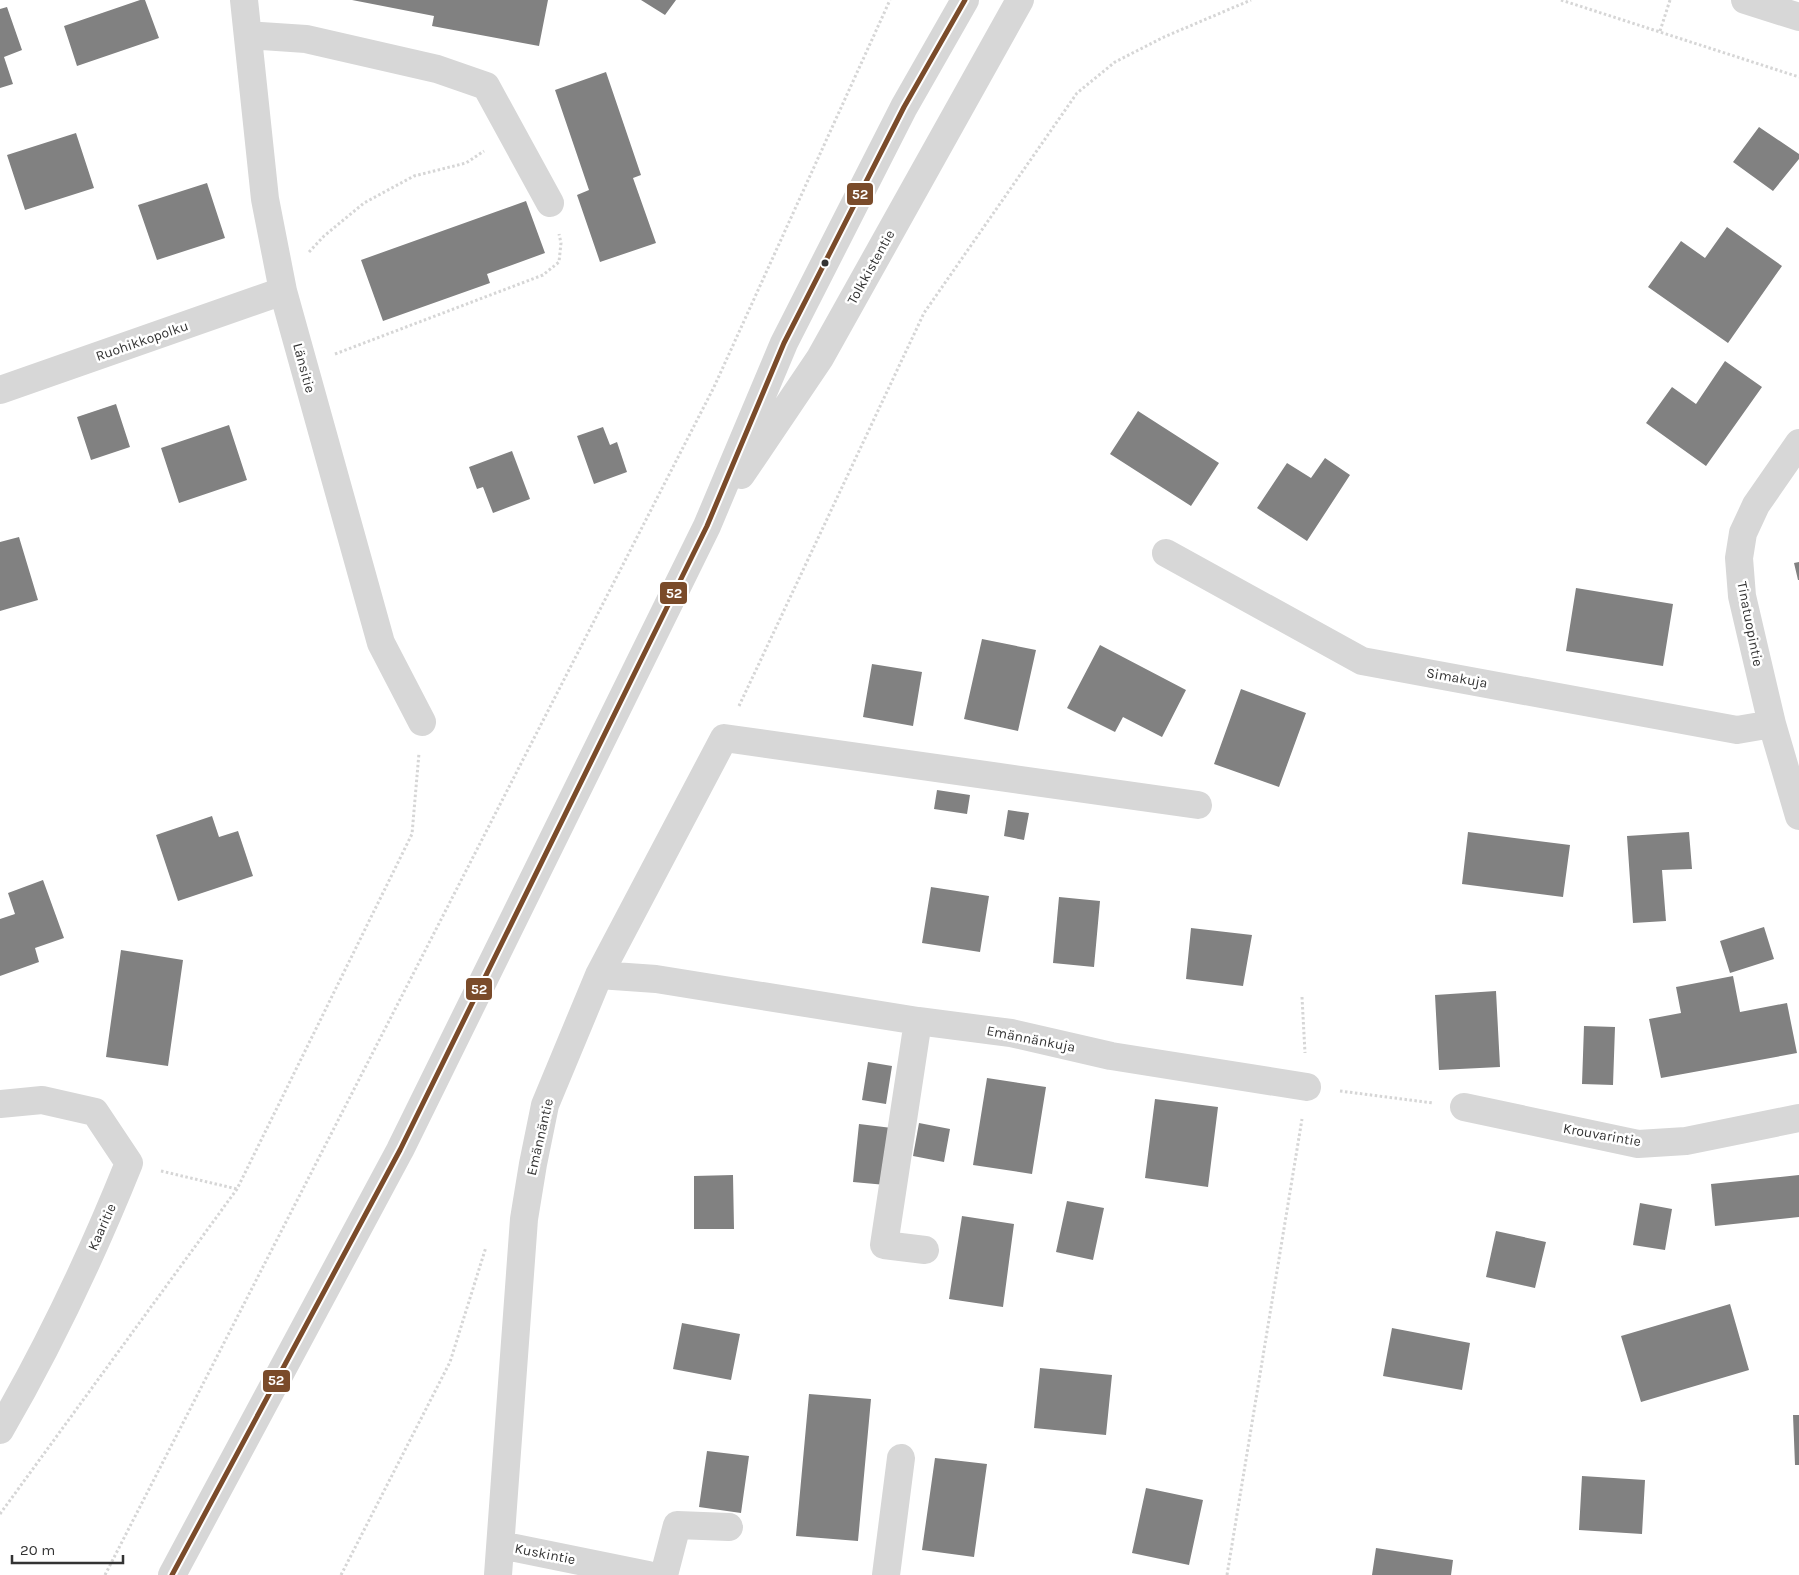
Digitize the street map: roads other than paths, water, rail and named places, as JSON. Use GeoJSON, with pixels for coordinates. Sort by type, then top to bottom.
{"type":"FeatureCollection","features":[{"type":"Feature","properties":{"kind":"street","name":"Länsitie"},"geometry":{"type":"LineString","coordinates":[[244,0],[265,199],[283,292],[381,644],[422,722]]}},
{"type":"Feature","properties":{"kind":"street","name":"Tolkkistentie"},"geometry":{"type":"LineString","coordinates":[[172,1575],[400,1150],[707,526],[784,343],[904,106],[965,0]]}},
{"type":"Feature","properties":{"kind":"street","name":"Tolkkistentie"},"geometry":{"type":"LineString","coordinates":[[707,526],[820,358],[1020,0]]}},
{"type":"Feature","properties":{"kind":"street"},"geometry":{"type":"LineString","coordinates":[[1745,0],[1799,17]]}},
{"type":"Feature","properties":{"kind":"street"},"geometry":{"type":"LineString","coordinates":[[248,35],[306,40],[437,69],[486,86],[550,203]]}},
{"type":"Feature","properties":{"kind":"street","name":"Ruohikkopolku"},"geometry":{"type":"LineString","coordinates":[[0,390],[283,292]]}},
{"type":"Feature","properties":{"kind":"street","name":"Tinatuopintie"},"geometry":{"type":"LineString","coordinates":[[1799,443],[1756,505],[1743,533],[1739,558],[1742,596],[1772,724],[1792,764],[1799,816]]}},
{"type":"Feature","properties":{"kind":"street","name":"Simakuja"},"geometry":{"type":"LineString","coordinates":[[1166,553],[1362,661],[1737,730],[1772,724]]}},
{"type":"Feature","properties":{"kind":"street","name":"Emännäntie"},"geometry":{"type":"LineString","coordinates":[[498,1575],[524,1219],[545,1105],[599,975],[724,738],[1198,805]]}},
{"type":"Feature","properties":{"kind":"street","name":"Emännänkuja"},"geometry":{"type":"LineString","coordinates":[[599,975],[656,979],[918,1021],[1011,1033],[1111,1056],[1307,1087]]}},
{"type":"Feature","properties":{"kind":"street"},"geometry":{"type":"LineString","coordinates":[[918,1021],[884,1245],[925,1250]]}},
{"type":"Feature","properties":{"kind":"street","name":"Kaaritie"},"geometry":{"type":"LineString","coordinates":[[0,1104],[42,1100],[95,1112],[129,1162],[102,1230],[31,1376],[0,1430]]}},
{"type":"Feature","properties":{"kind":"street","name":"Krouvarintie"},"geometry":{"type":"LineString","coordinates":[[1464,1107],[1638,1144],[1686,1141],[1799,1118]]}},
{"type":"Feature","properties":{"kind":"street"},"geometry":{"type":"LineString","coordinates":[[886,1575],[901,1458]]}},
{"type":"Feature","properties":{"kind":"street"},"geometry":{"type":"LineString","coordinates":[[664,1575],[677,1525],[729,1527]]}},
{"type":"Feature","properties":{"kind":"street","name":"Kuskintie"},"geometry":{"type":"LineString","coordinates":[[501,1546],[648,1575]]}}]}
